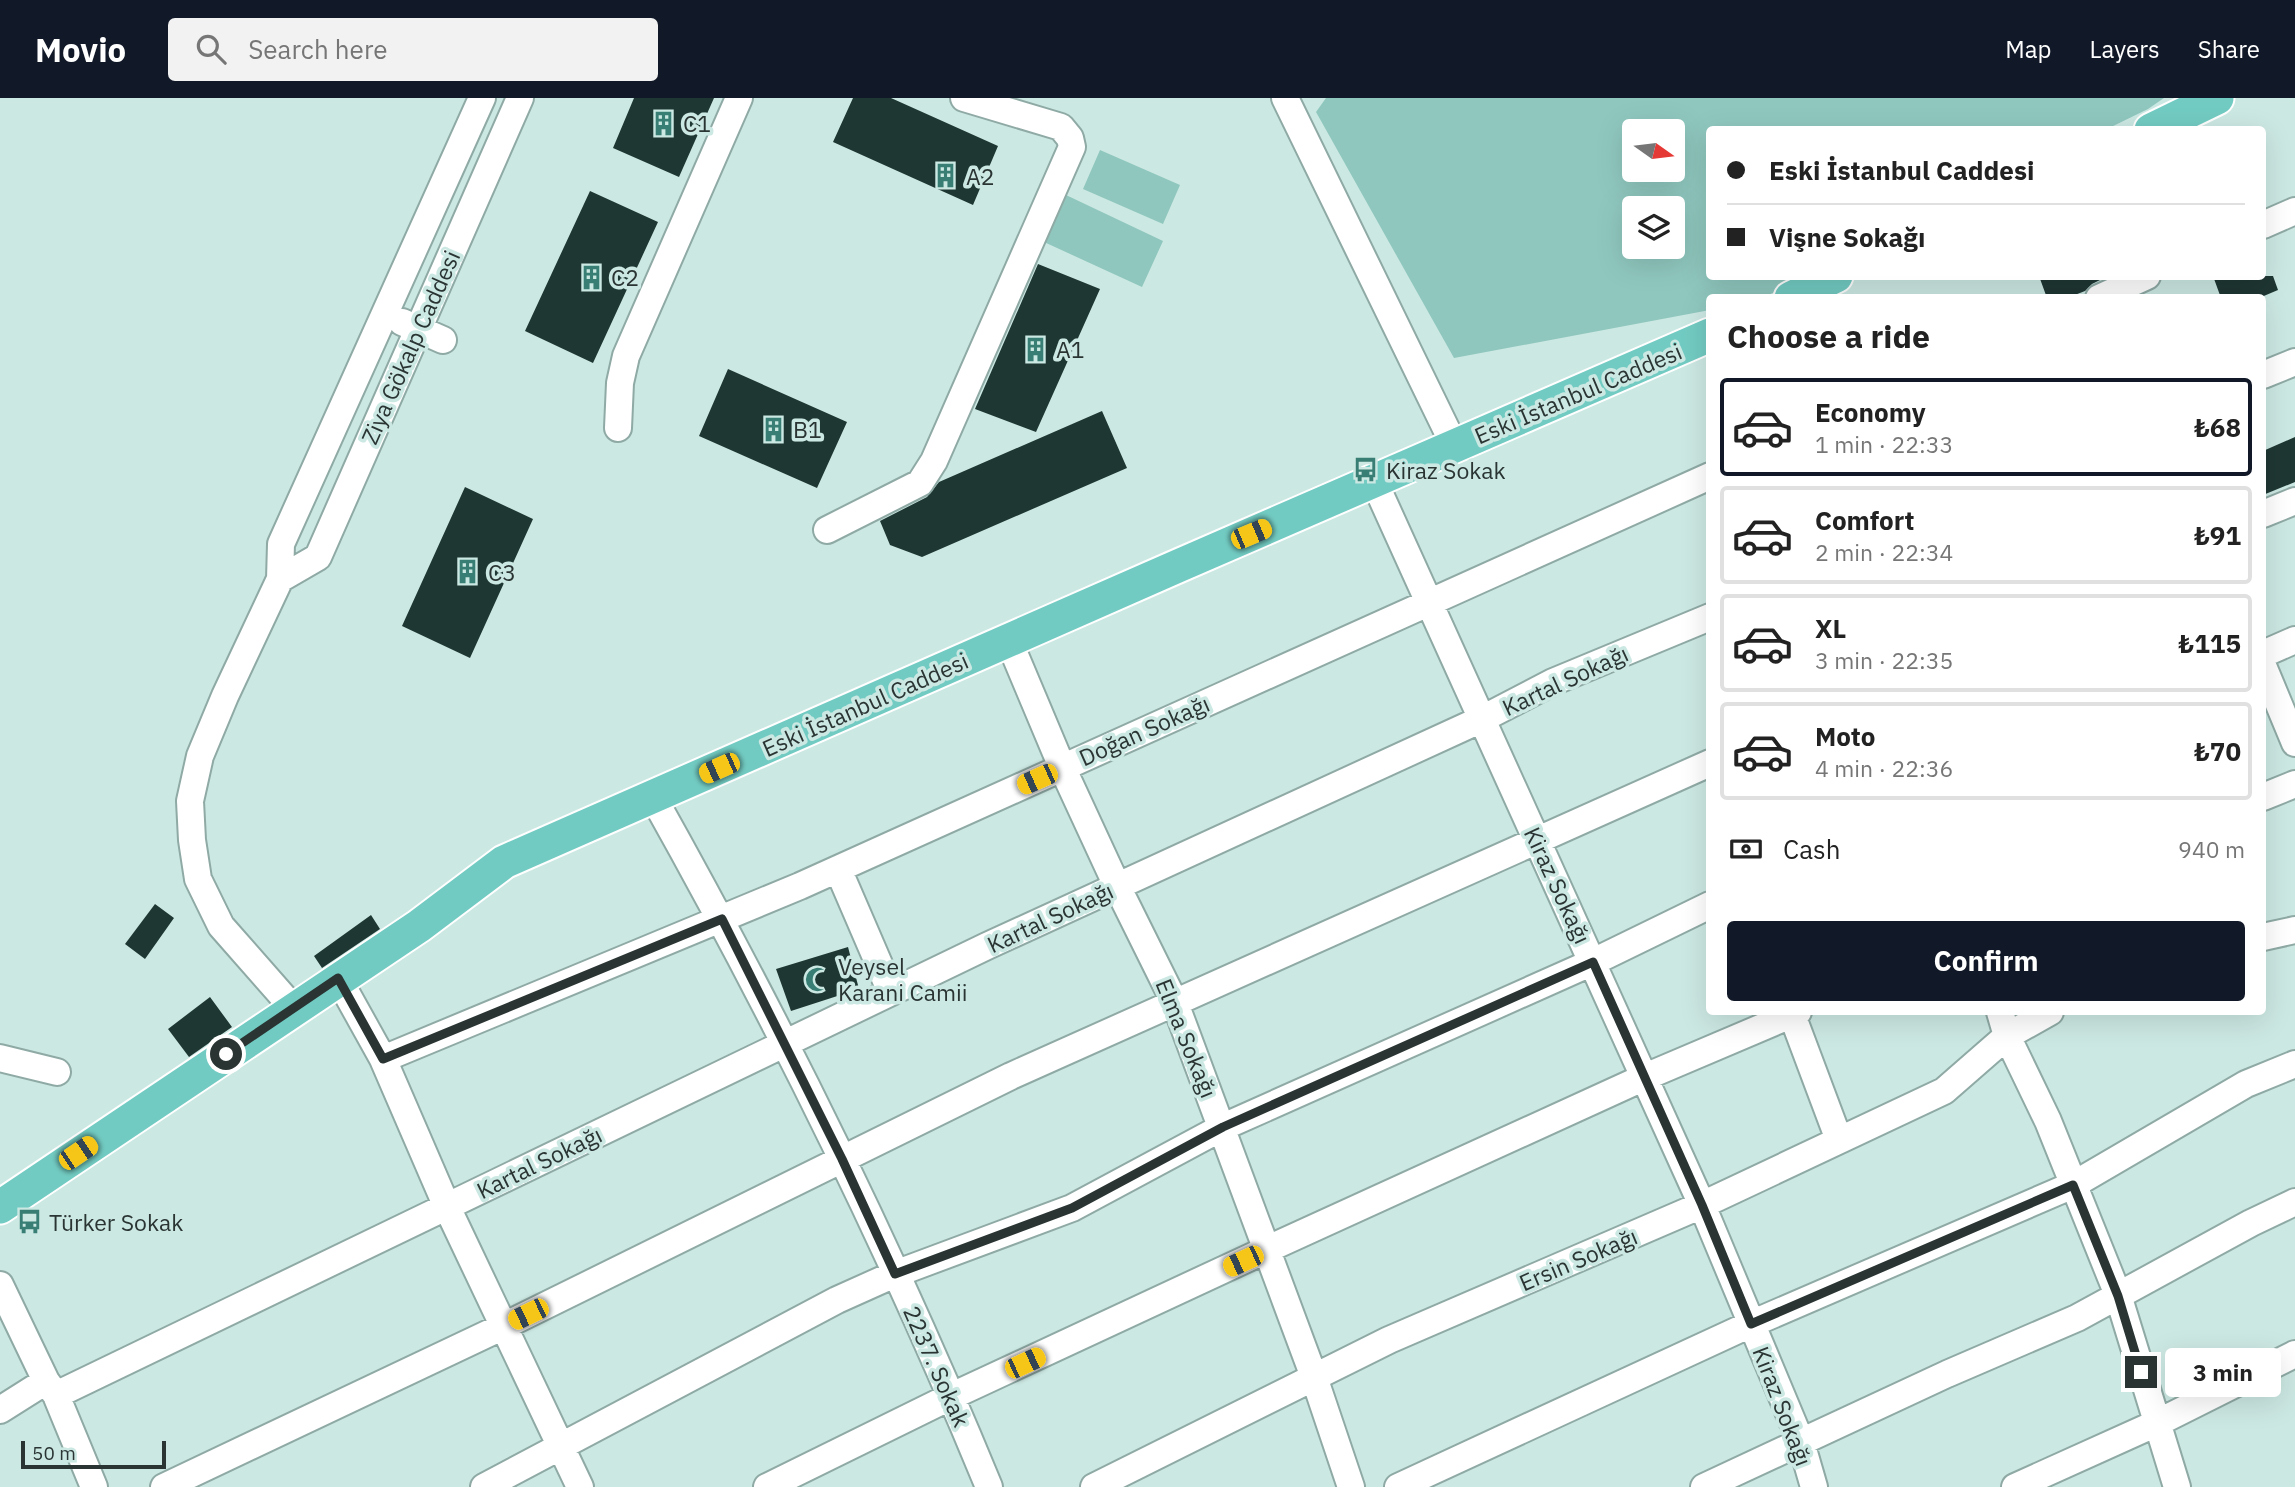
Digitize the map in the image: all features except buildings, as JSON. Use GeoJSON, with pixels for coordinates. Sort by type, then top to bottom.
{"type":"FeatureCollection","features":[{"type":"Feature","properties":{"kind":"main road"},"geometry":{"type":"LineString","coordinates":[[2159,126],[2217,98]]}},
{"type":"Feature","properties":{"kind":"main road"},"geometry":{"type":"LineString","coordinates":[[1799,294],[1828,280]]}},
{"type":"Feature","properties":{"kind":"main road","name":"Eski İstanbul Caddesi"},"geometry":{"type":"LineString","coordinates":[[0,1207],[419,926],[504,862],[1706,337]]}},
{"type":"Feature","properties":{"kind":"street","name":"Ziya Gökalp Caddesi"},"geometry":{"type":"LineString","coordinates":[[294,1009],[221,926],[198,879],[191,840],[190,802],[200,756],[280,579],[281,544],[482,98]]}},
{"type":"Feature","properties":{"kind":"street","name":"Ziya Gökalp Caddesi"},"geometry":{"type":"LineString","coordinates":[[280,579],[318,557],[520,98]]}},
{"type":"Feature","properties":{"kind":"street"},"geometry":{"type":"LineString","coordinates":[[618,428],[620,383],[626,356],[739,98]]}},
{"type":"Feature","properties":{"kind":"street"},"geometry":{"type":"LineString","coordinates":[[827,530],[920,483],[934,461],[1072,147],[1070,138],[1061,127],[964,98]]}},
{"type":"Feature","properties":{"kind":"street"},"geometry":{"type":"LineString","coordinates":[[1285,98],[1455,447]]}},
{"type":"Feature","properties":{"kind":"street"},"geometry":{"type":"LineString","coordinates":[[2266,224],[2295,211]]}},
{"type":"Feature","properties":{"kind":"street"},"geometry":{"type":"LineString","coordinates":[[2108,294],[2130,284]]}},
{"type":"Feature","properties":{"kind":"street"},"geometry":{"type":"LineString","coordinates":[[384,314],[443,340]]}},
{"type":"Feature","properties":{"kind":"street"},"geometry":{"type":"LineString","coordinates":[[2266,374],[2295,362]]}},
{"type":"Feature","properties":{"kind":"street","name":"Doğan Sokağı"},"geometry":{"type":"LineString","coordinates":[[383,1059],[838,869],[1706,478]]}},
{"type":"Feature","properties":{"kind":"street","name":"Kiraz Sokağı"},"geometry":{"type":"LineString","coordinates":[[1374,481],[1702,1205],[1801,1442],[1814,1487]]}},
{"type":"Feature","properties":{"kind":"street"},"geometry":{"type":"LineString","coordinates":[[2266,513],[2295,501]]}},
{"type":"Feature","properties":{"kind":"street","name":"Kartal Sokağı"},"geometry":{"type":"LineString","coordinates":[[0,1410],[447,1207],[891,992],[1482,719],[1553,682],[1706,619]]}},
{"type":"Feature","properties":{"kind":"street","name":"Elma Sokağı"},"geometry":{"type":"LineString","coordinates":[[1009,640],[1062,767],[1175,1003],[1268,1249],[1351,1487]]}},
{"type":"Feature","properties":{"kind":"street"},"geometry":{"type":"LineString","coordinates":[[2266,653],[2295,640]]}},
{"type":"Feature","properties":{"kind":"street"},"geometry":{"type":"LineString","coordinates":[[2266,673],[2295,743]]}},
{"type":"Feature","properties":{"kind":"street"},"geometry":{"type":"LineString","coordinates":[[164,1487],[503,1326],[1011,1076],[1706,765]]}},
{"type":"Feature","properties":{"kind":"street"},"geometry":{"type":"LineString","coordinates":[[2266,796],[2295,784]]}},
{"type":"Feature","properties":{"kind":"street","name":"2237. Sokak"},"geometry":{"type":"LineString","coordinates":[[653,797],[722,919],[842,1159],[952,1396],[989,1487]]}},
{"type":"Feature","properties":{"kind":"street"},"geometry":{"type":"LineString","coordinates":[[838,869],[891,992]]}},
{"type":"Feature","properties":{"kind":"street"},"geometry":{"type":"LineString","coordinates":[[484,1487],[837,1300],[895,1274],[1072,1208],[1223,1127],[1593,962],[1706,907]]}},
{"type":"Feature","properties":{"kind":"street"},"geometry":{"type":"LineString","coordinates":[[2266,936],[2295,930]]}},
{"type":"Feature","properties":{"kind":"street"},"geometry":{"type":"LineString","coordinates":[[338,978],[383,1059],[447,1207],[580,1487]]}},
{"type":"Feature","properties":{"kind":"street"},"geometry":{"type":"LineString","coordinates":[[767,1487],[952,1396],[1268,1249],[1787,1015]]}},
{"type":"Feature","properties":{"kind":"street"},"geometry":{"type":"LineString","coordinates":[[1795,1015],[1839,1140]]}},
{"type":"Feature","properties":{"kind":"street","name":"Ersin Sokağı"},"geometry":{"type":"LineString","coordinates":[[1094,1487],[1389,1340],[1702,1205],[1944,1091],[2003,1024],[2038,1015]]}},
{"type":"Feature","properties":{"kind":"street"},"geometry":{"type":"LineString","coordinates":[[2003,1024],[2048,1121],[2118,1296],[2177,1487]]}},
{"type":"Feature","properties":{"kind":"street"},"geometry":{"type":"LineString","coordinates":[[0,1058],[57,1072]]}},
{"type":"Feature","properties":{"kind":"street"},"geometry":{"type":"LineString","coordinates":[[1398,1487],[1751,1324],[2073,1185],[2246,1084],[2295,1064]]}},
{"type":"Feature","properties":{"kind":"street"},"geometry":{"type":"LineString","coordinates":[[1704,1487],[2077,1318],[2251,1223],[2295,1202]]}},
{"type":"Feature","properties":{"kind":"street"},"geometry":{"type":"LineString","coordinates":[[0,1285],[51,1388],[94,1487]]}},
{"type":"Feature","properties":{"kind":"street"},"geometry":{"type":"LineString","coordinates":[[2015,1487],[2157,1423],[2295,1354]]}},
{"type":"Feature","properties":{"kind":"green space"},"geometry":{"type":"Polygon","coordinates":[[[1326,98],[2164,98],[2113,126],[1706,126],[1706,280],[1801,280],[1770,294],[1706,294],[1706,311],[1454,358],[1316,112],[1326,98]]]}},
{"type":"Feature","properties":{"kind":"green space"},"geometry":{"type":"Polygon","coordinates":[[[1100,150],[1180,185],[1163,224],[1083,189],[1100,150]]]}},
{"type":"Feature","properties":{"kind":"green space"},"geometry":{"type":"Polygon","coordinates":[[[1066,195],[1163,241],[1142,287],[1044,242],[1066,195]]]}},
{"type":"Feature","properties":{"kind":"place","name":"C1"},"geometry":{"type":"Point","coordinates":[663,123]}},
{"type":"Feature","properties":{"kind":"place","name":"A2"},"geometry":{"type":"Point","coordinates":[946,176]}},
{"type":"Feature","properties":{"kind":"place","name":"C2"},"geometry":{"type":"Point","coordinates":[591,277]}},
{"type":"Feature","properties":{"kind":"place","name":"A1"},"geometry":{"type":"Point","coordinates":[1036,349]}},
{"type":"Feature","properties":{"kind":"place","name":"B1"},"geometry":{"type":"Point","coordinates":[773,429]}},
{"type":"Feature","properties":{"kind":"place","name":"Kiraz Sokak"},"geometry":{"type":"Point","coordinates":[1366,470]}},
{"type":"Feature","properties":{"kind":"place","name":"C3"},"geometry":{"type":"Point","coordinates":[468,572]}},
{"type":"Feature","properties":{"kind":"place","name":"Veysel Karani Camii"},"geometry":{"type":"Point","coordinates":[818,979]}},
{"type":"Feature","properties":{"kind":"place","name":"Türker Sokak"},"geometry":{"type":"Point","coordinates":[29,1222]}},
{"type":"Feature","properties":{"kind":"route"},"geometry":{"type":"LineString","coordinates":[[226,1054],[338,978],[383,1059],[722,919],[842,1159],[895,1274],[1072,1208],[1223,1127],[1593,962],[1702,1205],[1751,1324],[2073,1185],[2118,1296],[2141,1372]]}}]}
